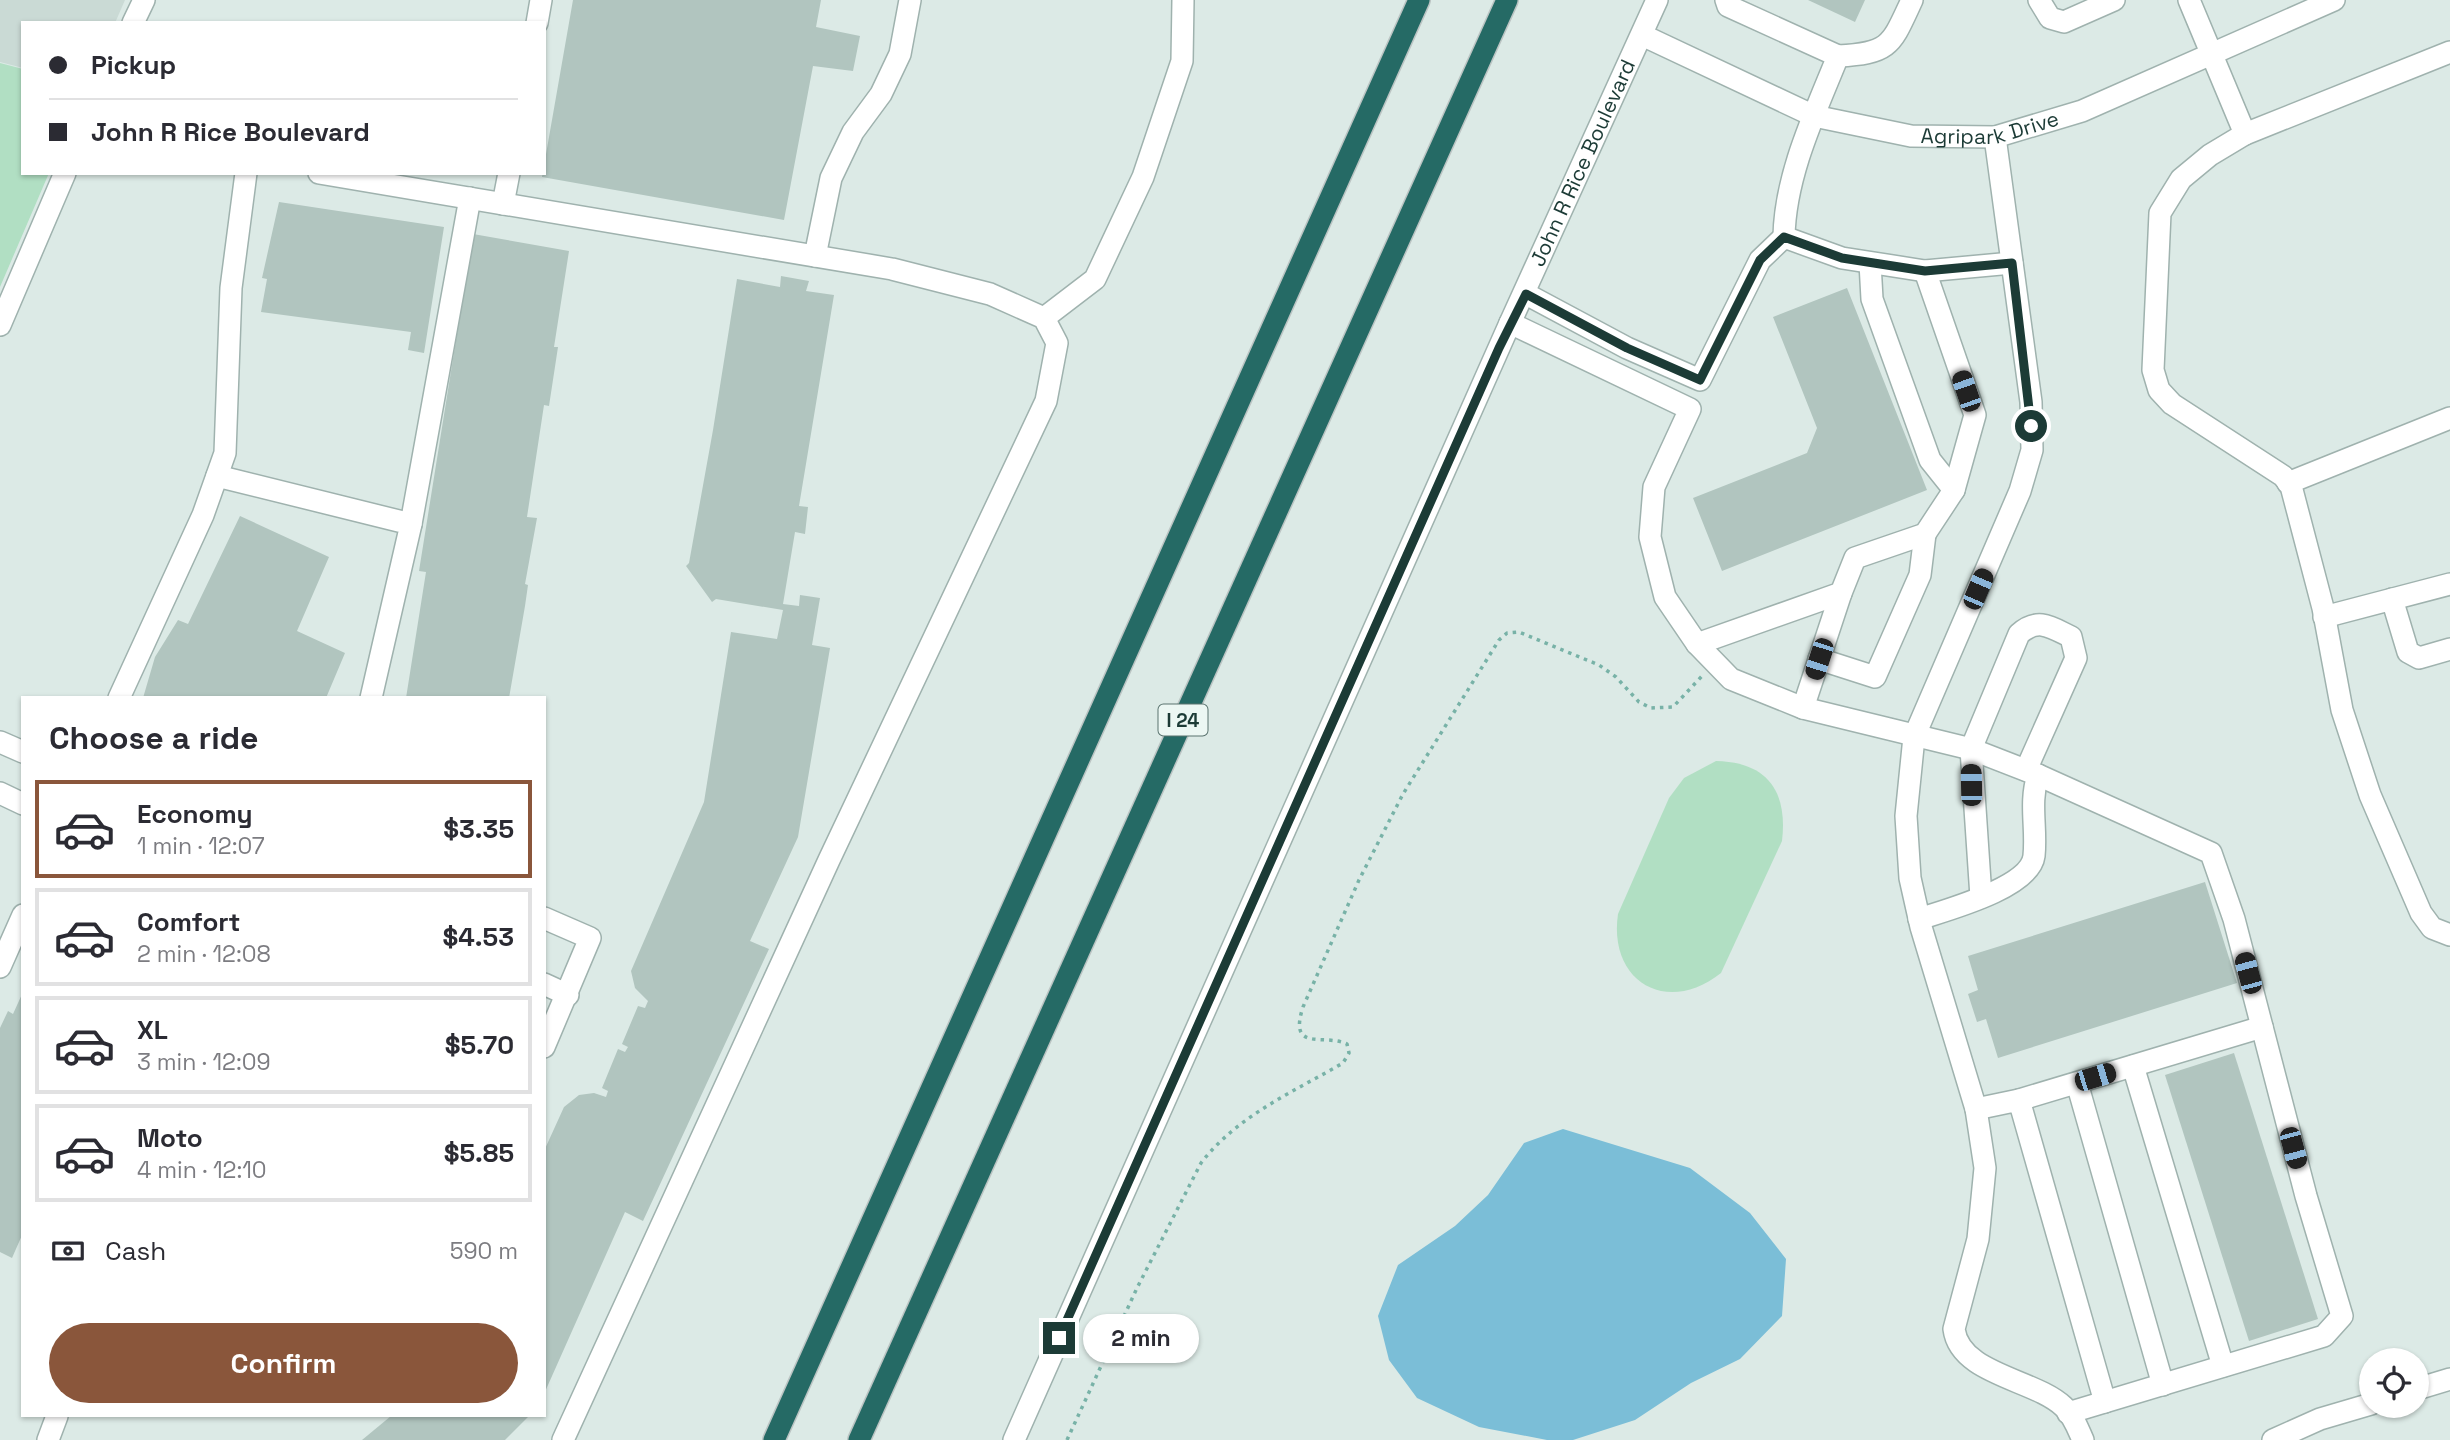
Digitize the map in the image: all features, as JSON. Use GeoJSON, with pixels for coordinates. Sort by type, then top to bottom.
{"type":"FeatureCollection","features":[{"type":"Feature","properties":{"kind":"highway"},"geometry":{"type":"LineString","coordinates":[[774,1440],[1419,0]]}},
{"type":"Feature","properties":{"kind":"highway","name":"I 24"},"geometry":{"type":"LineString","coordinates":[[859,1440],[1507,0]]}},
{"type":"Feature","properties":{"kind":"street"},"geometry":{"type":"LineString","coordinates":[[134,21],[144,0]]}},
{"type":"Feature","properties":{"kind":"street"},"geometry":{"type":"LineString","coordinates":[[537,21],[541,0]]}},
{"type":"Feature","properties":{"kind":"street"},"geometry":{"type":"LineString","coordinates":[[815,256],[831,178],[853,132],[881,94],[900,54],[910,0]]}},
{"type":"Feature","properties":{"kind":"street"},"geometry":{"type":"LineString","coordinates":[[1044,318],[1095,279],[1143,177],[1182,61],[1183,0]]}},
{"type":"Feature","properties":{"kind":"street","name":"John R Rice Boulevard"},"geometry":{"type":"LineString","coordinates":[[1014,1440],[1510,323],[1526,294],[1657,0]]}},
{"type":"Feature","properties":{"kind":"street"},"geometry":{"type":"LineString","coordinates":[[1726,0],[1728,6],[1838,56],[1864,54],[1892,41],[1912,0]]}},
{"type":"Feature","properties":{"kind":"street"},"geometry":{"type":"LineString","coordinates":[[2039,0],[2050,18],[2064,22],[2114,0]]}},
{"type":"Feature","properties":{"kind":"street"},"geometry":{"type":"LineString","coordinates":[[2189,0],[2245,134]]}},
{"type":"Feature","properties":{"kind":"street","name":"Agripark Drive"},"geometry":{"type":"LineString","coordinates":[[1642,35],[1814,116],[1911,136],[1995,137],[2082,111],[2209,52],[2334,0]]}},
{"type":"Feature","properties":{"kind":"street"},"geometry":{"type":"LineString","coordinates":[[2450,52],[2245,134],[2210,155],[2181,179],[2160,214],[2154,370],[2159,390],[2172,404],[2283,476],[2288,483],[2324,617],[2342,710],[2370,795],[2421,913],[2432,928],[2450,935]]}},
{"type":"Feature","properties":{"kind":"street"},"geometry":{"type":"LineString","coordinates":[[1526,294],[1627,348],[1700,380],[1760,260],[1784,237],[1785,205],[1814,116],[1838,56]]}},
{"type":"Feature","properties":{"kind":"street"},"geometry":{"type":"LineString","coordinates":[[1995,137],[2031,402],[2032,450],[2020,491],[1914,737],[1906,816],[1910,878],[1919,919],[1976,1109],[1985,1168],[1978,1239],[1954,1329],[1955,1339],[1966,1356],[2049,1397],[2068,1413],[2083,1440]]}},
{"type":"Feature","properties":{"kind":"street"},"geometry":{"type":"LineString","coordinates":[[0,325],[64,175]]}},
{"type":"Feature","properties":{"kind":"street"},"geometry":{"type":"LineString","coordinates":[[120,696],[203,515],[225,453],[231,288],[246,175]]}},
{"type":"Feature","properties":{"kind":"street"},"geometry":{"type":"LineString","coordinates":[[331,175],[892,269],[990,294],[1044,318],[1057,343],[1046,401],[823,873],[563,1440]]}},
{"type":"Feature","properties":{"kind":"street"},"geometry":{"type":"LineString","coordinates":[[502,204],[509,175]]}},
{"type":"Feature","properties":{"kind":"street"},"geometry":{"type":"LineString","coordinates":[[371,696],[411,524],[470,198]]}},
{"type":"Feature","properties":{"kind":"street"},"geometry":{"type":"LineString","coordinates":[[1784,237],[1842,258],[1925,271],[2012,263]]}},
{"type":"Feature","properties":{"kind":"street"},"geometry":{"type":"LineString","coordinates":[[1870,262],[1872,299],[1930,460],[1954,490]]}},
{"type":"Feature","properties":{"kind":"street"},"geometry":{"type":"LineString","coordinates":[[1819,659],[1875,677],[1920,575],[1926,534],[1954,490],[1975,415],[1925,271]]}},
{"type":"Feature","properties":{"kind":"street"},"geometry":{"type":"LineString","coordinates":[[1510,323],[1690,409],[1654,487],[1650,537],[1665,597],[1698,644],[1731,679],[1803,708],[1971,749],[2032,773],[2211,853],[2234,919],[2342,1316],[2324,1336],[2068,1413]]}},
{"type":"Feature","properties":{"kind":"street"},"geometry":{"type":"LineString","coordinates":[[2288,483],[2450,418]]}},
{"type":"Feature","properties":{"kind":"street"},"geometry":{"type":"LineString","coordinates":[[218,476],[411,524]]}},
{"type":"Feature","properties":{"kind":"street"},"geometry":{"type":"LineString","coordinates":[[1803,708],[1855,558],[1926,534]]}},
{"type":"Feature","properties":{"kind":"street"},"geometry":{"type":"LineString","coordinates":[[2324,617],[2450,584]]}},
{"type":"Feature","properties":{"kind":"street"},"geometry":{"type":"LineString","coordinates":[[1698,644],[1841,593]]}},
{"type":"Feature","properties":{"kind":"street"},"geometry":{"type":"LineString","coordinates":[[2392,599],[2407,652],[2419,658],[2450,649]]}},
{"type":"Feature","properties":{"kind":"street"},"geometry":{"type":"LineString","coordinates":[[1919,919],[1981,897],[2029,869],[2034,857],[2032,773],[2076,658],[2071,637],[2046,623],[2036,623],[2019,634],[1971,749],[1981,897]]}},
{"type":"Feature","properties":{"kind":"street"},"geometry":{"type":"LineString","coordinates":[[0,742],[21,751]]}},
{"type":"Feature","properties":{"kind":"street"},"geometry":{"type":"LineString","coordinates":[[0,793],[21,803]]}},
{"type":"Feature","properties":{"kind":"street"},"geometry":{"type":"LineString","coordinates":[[546,919],[590,938],[546,1042]]}},
{"type":"Feature","properties":{"kind":"street"},"geometry":{"type":"LineString","coordinates":[[0,967],[21,920]]}},
{"type":"Feature","properties":{"kind":"street"},"geometry":{"type":"LineString","coordinates":[[546,986],[568,995]]}},
{"type":"Feature","properties":{"kind":"street"},"geometry":{"type":"LineString","coordinates":[[1976,1109],[2019,1100],[2262,1027]]}},
{"type":"Feature","properties":{"kind":"street"},"geometry":{"type":"LineString","coordinates":[[2133,1066],[2223,1366]]}},
{"type":"Feature","properties":{"kind":"street"},"geometry":{"type":"LineString","coordinates":[[2077,1083],[2163,1385]]}},
{"type":"Feature","properties":{"kind":"street"},"geometry":{"type":"LineString","coordinates":[[2019,1100],[2105,1402]]}},
{"type":"Feature","properties":{"kind":"street"},"geometry":{"type":"LineString","coordinates":[[2429,1386],[2450,1379]]}},
{"type":"Feature","properties":{"kind":"street"},"geometry":{"type":"LineString","coordinates":[[2273,1440],[2320,1419],[2359,1408]]}},
{"type":"Feature","properties":{"kind":"street"},"geometry":{"type":"LineString","coordinates":[[48,1440],[57,1417]]}},
{"type":"Feature","properties":{"kind":"path"},"geometry":{"type":"LineString","coordinates":[[1067,1440],[1137,1288],[1201,1163],[1214,1146],[1261,1109],[1343,1063],[1349,1053],[1347,1044],[1338,1040],[1316,1041],[1306,1038],[1300,1030],[1298,1020],[1359,880],[1403,793],[1499,640],[1507,634],[1519,632],[1599,665],[1616,677],[1639,702],[1651,708],[1673,707],[1705,672]]}},
{"type":"Feature","properties":{"kind":"shaded area"},"geometry":{"type":"Polygon","coordinates":[[[0,0],[125,0],[116,21],[21,21],[21,67],[0,62],[0,0]]]}},
{"type":"Feature","properties":{"kind":"green space"},"geometry":{"type":"Polygon","coordinates":[[[0,63],[21,68],[21,175],[48,175],[0,287],[0,63]]]}},
{"type":"Feature","properties":{"kind":"green space"},"geometry":{"type":"Polygon","coordinates":[[[1716,761],[1749,767],[1770,783],[1781,808],[1782,841],[1721,973],[1701,986],[1681,991],[1662,991],[1646,985],[1632,974],[1622,958],[1617,938],[1618,914],[1669,798],[1684,778],[1716,761]]]}},
{"type":"Feature","properties":{"kind":"water"},"geometry":{"type":"Polygon","coordinates":[[[1563,1129],[1690,1168],[1750,1213],[1786,1259],[1782,1316],[1740,1359],[1691,1383],[1635,1420],[1573,1440],[1547,1440],[1479,1427],[1417,1398],[1389,1360],[1378,1316],[1398,1265],[1455,1226],[1488,1195],[1524,1143],[1563,1129]]]}},
{"type":"Feature","properties":{"kind":"building"},"geometry":{"type":"Polygon","coordinates":[[[573,0],[821,0],[816,27],[860,36],[853,71],[813,66],[784,220],[542,177],[546,175],[546,154],[573,0]]]}},
{"type":"Feature","properties":{"kind":"building"},"geometry":{"type":"Polygon","coordinates":[[[1808,0],[1865,0],[1855,22],[1808,0]]]}},
{"type":"Feature","properties":{"kind":"building"},"geometry":{"type":"Polygon","coordinates":[[[279,202],[444,227],[424,353],[408,350],[411,332],[261,312],[267,279],[262,278],[279,202]]]}},
{"type":"Feature","properties":{"kind":"building"},"geometry":{"type":"Polygon","coordinates":[[[473,234],[569,251],[554,347],[558,347],[549,406],[544,405],[527,517],[537,518],[509,696],[406,696],[426,572],[419,571],[473,234]]]}},
{"type":"Feature","properties":{"kind":"building"},"geometry":{"type":"Polygon","coordinates":[[[781,276],[809,281],[806,291],[834,295],[799,506],[808,507],[805,534],[795,532],[783,604],[799,606],[800,595],[820,598],[812,645],[830,648],[798,837],[750,941],[769,949],[643,1221],[625,1212],[546,1390],[546,1147],[564,1107],[579,1095],[594,1093],[606,1097],[608,1091],[602,1088],[618,1049],[625,1052],[628,1047],[622,1044],[638,1006],[645,1008],[648,1001],[635,988],[631,971],[704,802],[731,632],[777,639],[783,610],[716,599],[712,602],[686,566],[689,563],[713,430],[737,279],[780,287],[781,276]]]}},
{"type":"Feature","properties":{"kind":"building"},"geometry":{"type":"Polygon","coordinates":[[[1847,288],[1927,490],[1722,571],[1693,498],[1807,453],[1817,428],[1773,317],[1847,288]]]}},
{"type":"Feature","properties":{"kind":"building"},"geometry":{"type":"Polygon","coordinates":[[[240,516],[329,557],[297,631],[345,653],[327,696],[144,696],[155,657],[178,620],[188,624],[240,516]]]}},
{"type":"Feature","properties":{"kind":"building"},"geometry":{"type":"Polygon","coordinates":[[[2205,882],[2237,983],[1998,1058],[1986,1019],[1977,1022],[1968,994],[1978,990],[1968,956],[2205,882]]]}},
{"type":"Feature","properties":{"kind":"building"},"geometry":{"type":"Polygon","coordinates":[[[21,996],[21,1238],[12,1258],[0,1252],[0,1028],[8,1011],[13,1014],[21,996]]]}},
{"type":"Feature","properties":{"kind":"building"},"geometry":{"type":"Polygon","coordinates":[[[2234,1053],[2318,1319],[2249,1341],[2165,1075],[2234,1053]]]}},
{"type":"Feature","properties":{"kind":"building"},"geometry":{"type":"Polygon","coordinates":[[[390,1417],[528,1417],[505,1440],[362,1440],[390,1417]]]}},
{"type":"Feature","properties":{"kind":"route"},"geometry":{"type":"LineString","coordinates":[[1059,1338],[1510,323],[1526,294],[1627,348],[1700,380],[1760,260],[1784,237],[1842,258],[1925,271],[2012,263],[2031,402],[2031,426]]}}]}
